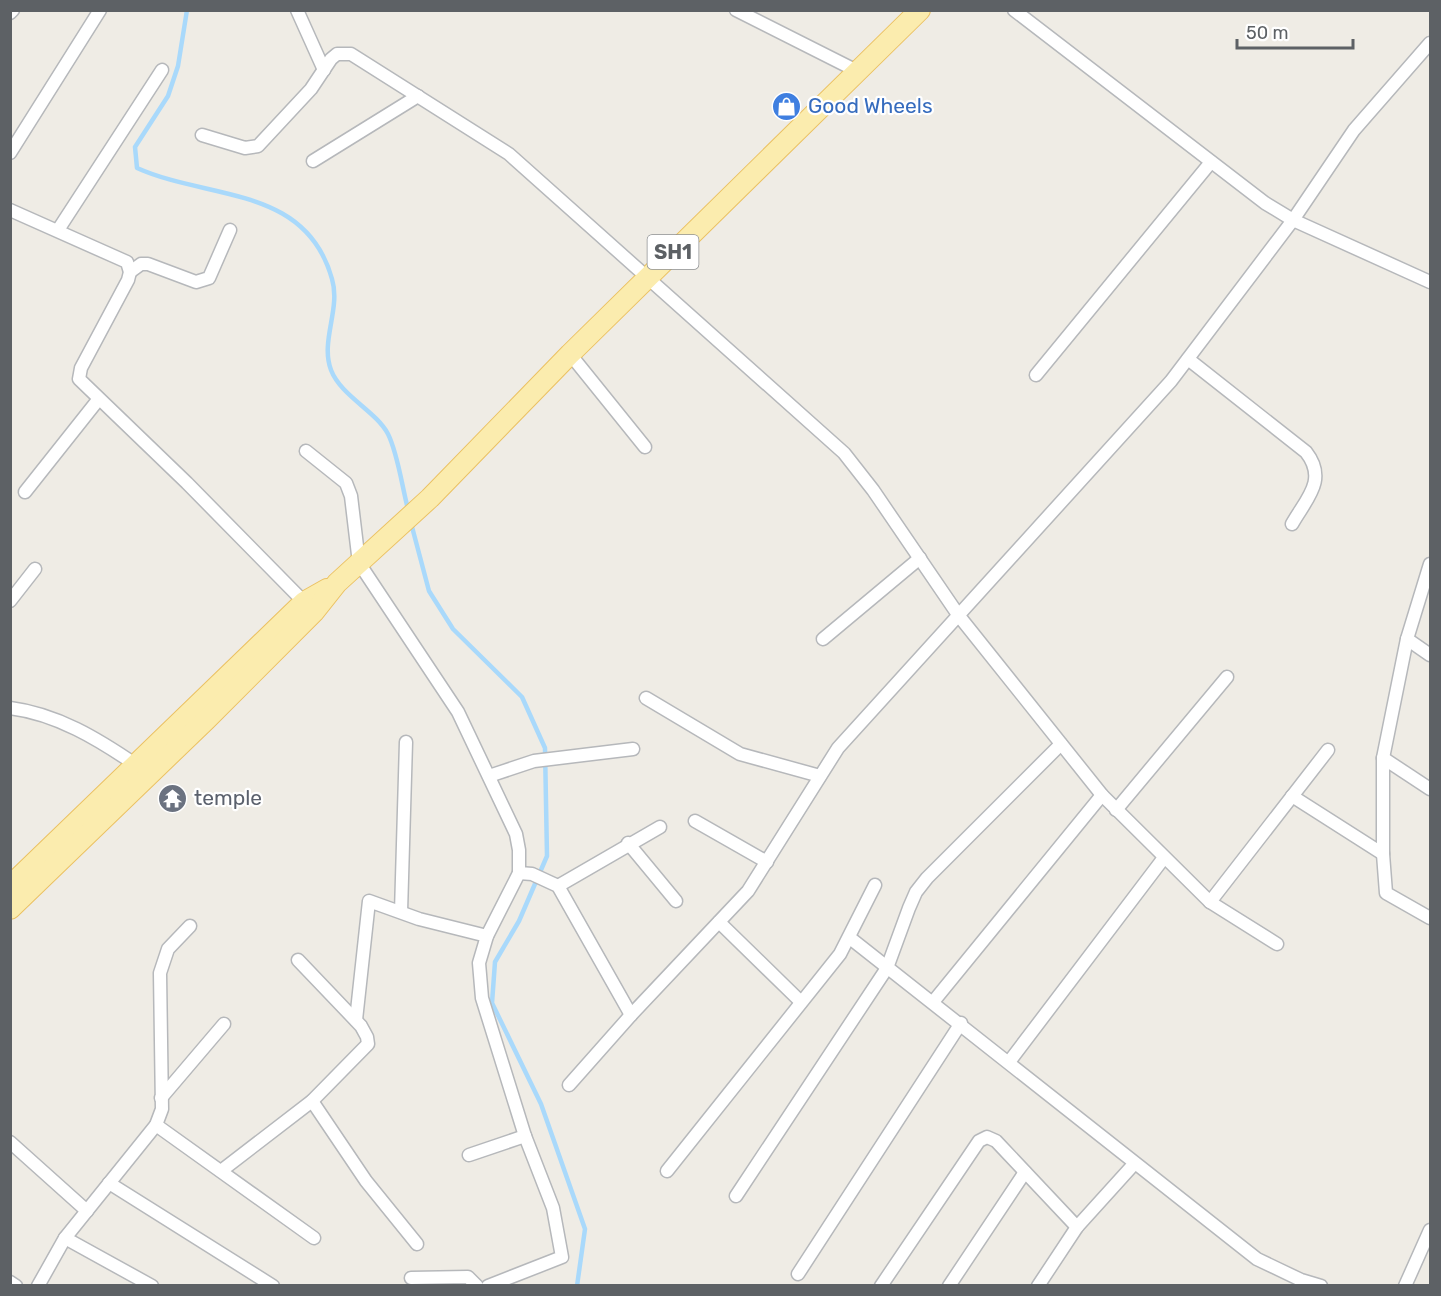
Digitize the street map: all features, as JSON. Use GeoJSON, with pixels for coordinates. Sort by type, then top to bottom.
{"type":"FeatureCollection","features":[{"type":"Feature","properties":{"kind":"main road","name":"SH1"},"geometry":{"type":"LineString","coordinates":[[359,563],[430,498],[570,354],[920,10]]}},
{"type":"Feature","properties":{"kind":"main road"},"geometry":{"type":"LineString","coordinates":[[10,886],[136,765],[359,563]]}},
{"type":"Feature","properties":{"kind":"main road"},"geometry":{"type":"LineString","coordinates":[[10,909],[309,607]]}},
{"type":"Feature","properties":{"kind":"street"},"geometry":{"type":"LineString","coordinates":[[10,153],[100,10]]}},
{"type":"Feature","properties":{"kind":"street"},"geometry":{"type":"LineString","coordinates":[[297,10],[324,70]]}},
{"type":"Feature","properties":{"kind":"street"},"geometry":{"type":"LineString","coordinates":[[736,10],[857,71]]}},
{"type":"Feature","properties":{"kind":"street"},"geometry":{"type":"LineString","coordinates":[[1014,10],[1264,203],[1293,220],[1431,282]]}},
{"type":"Feature","properties":{"kind":"street"},"geometry":{"type":"LineString","coordinates":[[569,1085],[631,1015],[748,891],[837,748],[959,616],[1188,359],[1293,220],[1366,114],[1431,43]]}},
{"type":"Feature","properties":{"kind":"street"},"geometry":{"type":"LineString","coordinates":[[202,135],[245,148],[258,146],[303,98],[338,54],[351,54],[509,154],[844,453],[959,616],[1102,795],[1163,859],[1210,902],[1277,944]]}},
{"type":"Feature","properties":{"kind":"street"},"geometry":{"type":"LineString","coordinates":[[58,230],[162,70]]}},
{"type":"Feature","properties":{"kind":"street"},"geometry":{"type":"LineString","coordinates":[[313,161],[418,96]]}},
{"type":"Feature","properties":{"kind":"street"},"geometry":{"type":"LineString","coordinates":[[1036,375],[1211,162]]}},
{"type":"Feature","properties":{"kind":"street"},"geometry":{"type":"LineString","coordinates":[[10,210],[118,255],[127,262],[130,272],[125,288],[81,368],[80,379],[98,400],[188,483],[309,607]]}},
{"type":"Feature","properties":{"kind":"street"},"geometry":{"type":"LineString","coordinates":[[130,272],[141,264],[148,264],[196,282],[203,282],[209,278],[230,230]]}},
{"type":"Feature","properties":{"kind":"street"},"geometry":{"type":"LineString","coordinates":[[570,354],[645,447]]}},
{"type":"Feature","properties":{"kind":"street"},"geometry":{"type":"LineString","coordinates":[[1188,359],[1306,453],[1315,464],[1316,483],[1292,524]]}},
{"type":"Feature","properties":{"kind":"street"},"geometry":{"type":"LineString","coordinates":[[25,492],[98,400]]}},
{"type":"Feature","properties":{"kind":"street"},"geometry":{"type":"LineString","coordinates":[[306,451],[346,483],[351,495],[359,563],[458,712],[516,834],[519,873],[487,936],[479,963],[482,998],[525,1136],[553,1208],[562,1257],[488,1286]]}},
{"type":"Feature","properties":{"kind":"street"},"geometry":{"type":"LineString","coordinates":[[823,639],[920,558]]}},
{"type":"Feature","properties":{"kind":"street"},"geometry":{"type":"LineString","coordinates":[[1431,564],[1407,639],[1383,758],[1383,854],[1386,893],[1431,918]]}},
{"type":"Feature","properties":{"kind":"street"},"geometry":{"type":"LineString","coordinates":[[10,601],[35,569]]}},
{"type":"Feature","properties":{"kind":"street"},"geometry":{"type":"LineString","coordinates":[[1407,639],[1431,655]]}},
{"type":"Feature","properties":{"kind":"street"},"geometry":{"type":"LineString","coordinates":[[1116,810],[1227,677]]}},
{"type":"Feature","properties":{"kind":"street"},"geometry":{"type":"LineString","coordinates":[[646,698],[740,754],[820,776]]}},
{"type":"Feature","properties":{"kind":"street"},"geometry":{"type":"LineString","coordinates":[[10,708],[42,714],[62,722],[104,744],[136,765]]}},
{"type":"Feature","properties":{"kind":"street"},"geometry":{"type":"LineString","coordinates":[[401,912],[406,742]]}},
{"type":"Feature","properties":{"kind":"street"},"geometry":{"type":"LineString","coordinates":[[736,1196],[887,968],[916,892],[927,878],[1061,744]]}},
{"type":"Feature","properties":{"kind":"street"},"geometry":{"type":"LineString","coordinates":[[489,776],[534,760],[552,760],[633,749]]}},
{"type":"Feature","properties":{"kind":"street"},"geometry":{"type":"LineString","coordinates":[[1210,902],[1328,750]]}},
{"type":"Feature","properties":{"kind":"street"},"geometry":{"type":"LineString","coordinates":[[1383,758],[1431,789]]}},
{"type":"Feature","properties":{"kind":"street"},"geometry":{"type":"LineString","coordinates":[[933,1002],[1102,795]]}},
{"type":"Feature","properties":{"kind":"street"},"geometry":{"type":"LineString","coordinates":[[1292,796],[1383,854]]}},
{"type":"Feature","properties":{"kind":"street"},"geometry":{"type":"LineString","coordinates":[[695,821],[767,862]]}},
{"type":"Feature","properties":{"kind":"street"},"geometry":{"type":"LineString","coordinates":[[554,884],[660,827]]}},
{"type":"Feature","properties":{"kind":"street"},"geometry":{"type":"LineString","coordinates":[[628,843],[676,901]]}},
{"type":"Feature","properties":{"kind":"street"},"geometry":{"type":"LineString","coordinates":[[1009,1062],[1163,859]]}},
{"type":"Feature","properties":{"kind":"street"},"geometry":{"type":"LineString","coordinates":[[519,873],[532,874],[554,884],[631,1015]]}},
{"type":"Feature","properties":{"kind":"street"},"geometry":{"type":"LineString","coordinates":[[667,1172],[850,938],[875,885]]}},
{"type":"Feature","properties":{"kind":"street"},"geometry":{"type":"LineString","coordinates":[[356,1020],[369,901],[487,936]]}},
{"type":"Feature","properties":{"kind":"street"},"geometry":{"type":"LineString","coordinates":[[719,922],[801,1002]]}},
{"type":"Feature","properties":{"kind":"street"},"geometry":{"type":"LineString","coordinates":[[38,1286],[65,1238],[156,1125],[162,1109],[160,973],[168,950],[190,926]]}},
{"type":"Feature","properties":{"kind":"street"},"geometry":{"type":"LineString","coordinates":[[850,938],[1100,1132],[1134,1164],[1257,1259],[1301,1280],[1321,1286]]}},
{"type":"Feature","properties":{"kind":"street"},"geometry":{"type":"LineString","coordinates":[[221,1171],[312,1101],[368,1044],[367,1037],[356,1020],[298,960]]}},
{"type":"Feature","properties":{"kind":"street"},"geometry":{"type":"LineString","coordinates":[[798,1274],[961,1023]]}},
{"type":"Feature","properties":{"kind":"street"},"geometry":{"type":"LineString","coordinates":[[161,1098],[224,1024]]}},
{"type":"Feature","properties":{"kind":"street"},"geometry":{"type":"LineString","coordinates":[[312,1101],[366,1181],[417,1244]]}},
{"type":"Feature","properties":{"kind":"street"},"geometry":{"type":"LineString","coordinates":[[156,1125],[314,1238]]}},
{"type":"Feature","properties":{"kind":"street"},"geometry":{"type":"LineString","coordinates":[[469,1155],[525,1136]]}},
{"type":"Feature","properties":{"kind":"street"},"geometry":{"type":"LineString","coordinates":[[881,1286],[979,1142],[987,1137],[996,1141],[1077,1227]]}},
{"type":"Feature","properties":{"kind":"street"},"geometry":{"type":"LineString","coordinates":[[10,1142],[87,1211]]}},
{"type":"Feature","properties":{"kind":"street"},"geometry":{"type":"LineString","coordinates":[[1038,1286],[1077,1227],[1134,1164]]}},
{"type":"Feature","properties":{"kind":"street"},"geometry":{"type":"LineString","coordinates":[[949,1286],[1026,1172]]}},
{"type":"Feature","properties":{"kind":"street"},"geometry":{"type":"LineString","coordinates":[[109,1184],[273,1286]]}},
{"type":"Feature","properties":{"kind":"street"},"geometry":{"type":"LineString","coordinates":[[1404,1286],[1431,1230]]}},
{"type":"Feature","properties":{"kind":"street"},"geometry":{"type":"LineString","coordinates":[[65,1238],[152,1286]]}},
{"type":"Feature","properties":{"kind":"street"},"geometry":{"type":"LineString","coordinates":[[411,1278],[468,1277],[477,1286]]}},
{"type":"Feature","properties":{"kind":"street"},"geometry":{"type":"LineString","coordinates":[[10,1282],[16,1286]]}},
{"type":"Feature","properties":{"kind":"waterway"},"geometry":{"type":"LineString","coordinates":[[187,10],[178,66],[168,96],[135,147],[137,168],[165,178],[251,200],[278,211],[301,226],[319,249],[332,279],[334,302],[328,348],[331,370],[342,388],[375,418],[388,434],[408,509]]}},
{"type":"Feature","properties":{"kind":"waterway"},"geometry":{"type":"LineString","coordinates":[[411,523],[429,591],[453,629],[522,697],[545,748],[547,856],[519,921],[495,962],[492,1003],[541,1104],[585,1229],[577,1286]]}},
{"type":"Feature","properties":{"kind":"place","name":"Good Wheels"},"geometry":{"type":"Point","coordinates":[787,106]}},
{"type":"Feature","properties":{"kind":"place","name":"temple"},"geometry":{"type":"Point","coordinates":[173,798]}}]}
